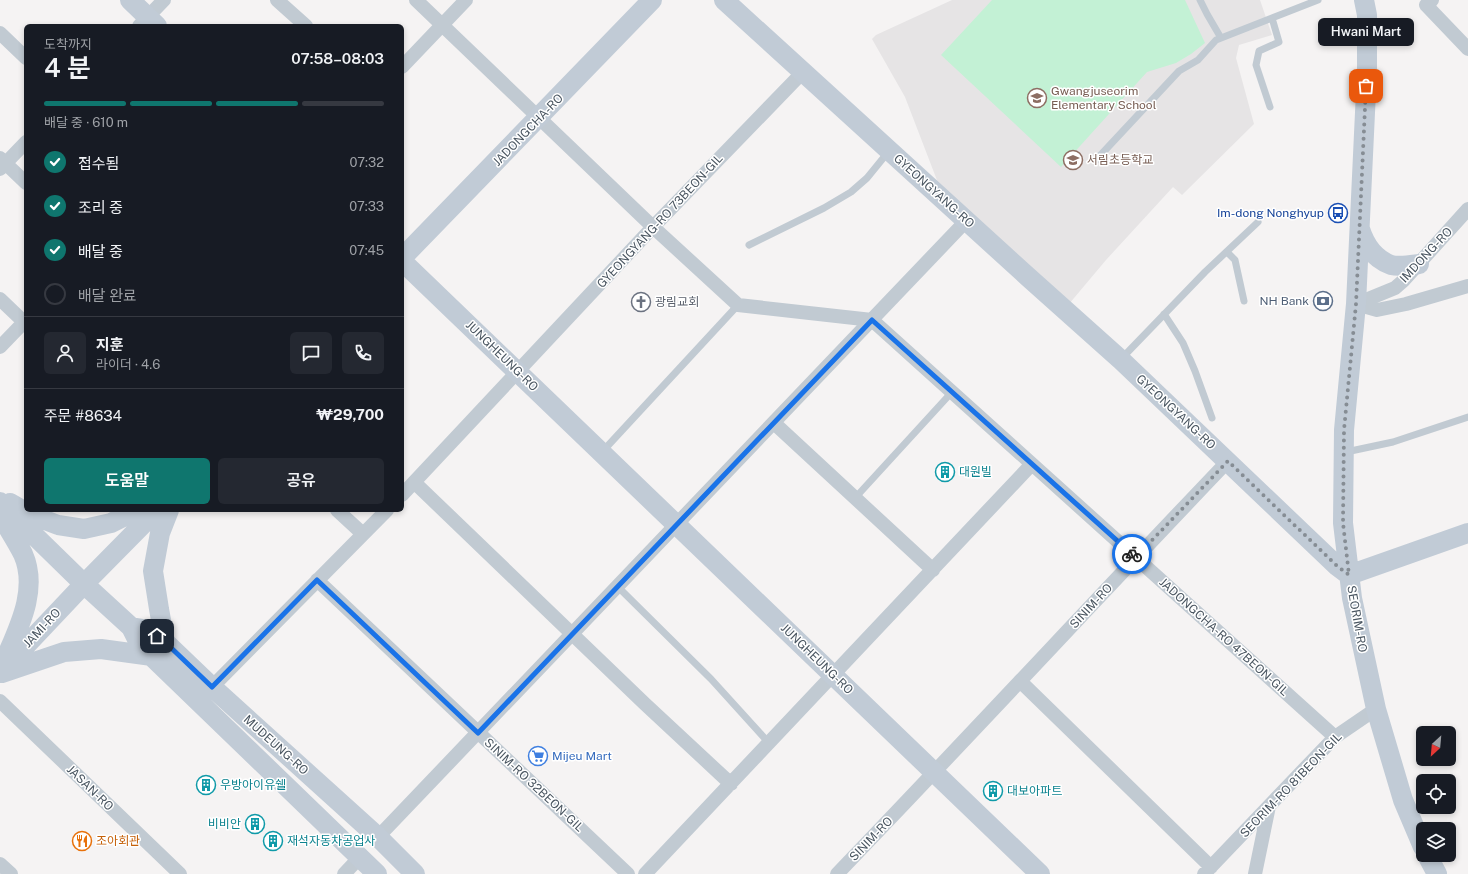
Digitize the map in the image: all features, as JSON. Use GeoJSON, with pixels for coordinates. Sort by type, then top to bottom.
{"type":"FeatureCollection","features":[{"type":"Feature","properties":{"kind":"street"},"geometry":{"type":"LineString","coordinates":[[130,0],[148,23],[164,0]]}},
{"type":"Feature","properties":{"kind":"street"},"geometry":{"type":"LineString","coordinates":[[277,0],[304,24]]}},
{"type":"Feature","properties":{"kind":"street"},"geometry":{"type":"LineString","coordinates":[[416,0],[653,227],[738,305],[872,320]]}},
{"type":"Feature","properties":{"kind":"street"},"geometry":{"type":"LineString","coordinates":[[404,65],[466,0]]}},
{"type":"Feature","properties":{"kind":"street","name":"JADONGCHA-RO"},"geometry":{"type":"LineString","coordinates":[[404,257],[652,0]]}},
{"type":"Feature","properties":{"kind":"street","name":"GYEONGYANG-RO"},"geometry":{"type":"LineString","coordinates":[[724,0],[1120,360],[1337,566],[1349,575]]}},
{"type":"Feature","properties":{"kind":"street","name":"SEORIM-RO"},"geometry":{"type":"LineString","coordinates":[[1364,0],[1367,15],[1367,70],[1356,304],[1344,430],[1343,523],[1357,624],[1376,709],[1403,800],[1416,831]]}},
{"type":"Feature","properties":{"kind":"street"},"geometry":{"type":"LineString","coordinates":[[1432,0],[1426,5],[1468,49]]}},
{"type":"Feature","properties":{"kind":"street"},"geometry":{"type":"LineString","coordinates":[[0,33],[24,56]]}},
{"type":"Feature","properties":{"kind":"street","name":"GYEONGYANG-RO 73BEON-GIL"},"geometry":{"type":"LineString","coordinates":[[404,493],[653,227],[803,72]]}},
{"type":"Feature","properties":{"kind":"street"},"geometry":{"type":"LineString","coordinates":[[24,144],[2,164],[24,181]]}},
{"type":"Feature","properties":{"kind":"street","name":"IMDONG-RO"},"geometry":{"type":"LineString","coordinates":[[1356,304],[1395,288],[1419,264],[1468,209]]}},
{"type":"Feature","properties":{"kind":"street"},"geometry":{"type":"LineString","coordinates":[[378,838],[966,221]]}},
{"type":"Feature","properties":{"kind":"street"},"geometry":{"type":"LineString","coordinates":[[1360,229],[1367,247],[1384,261],[1392,265],[1400,266],[1419,264]]}},
{"type":"Feature","properties":{"kind":"street","name":"JUNGHEUNG-RO"},"geometry":{"type":"LineString","coordinates":[[404,261],[935,772],[1035,872]]}},
{"type":"Feature","properties":{"kind":"street"},"geometry":{"type":"LineString","coordinates":[[1356,304],[1377,310],[1406,304],[1468,286]]}},
{"type":"Feature","properties":{"kind":"street"},"geometry":{"type":"LineString","coordinates":[[0,299],[24,320]]}},
{"type":"Feature","properties":{"kind":"street","name":"JADONGCHA-RO 47BEON-GIL"},"geometry":{"type":"LineString","coordinates":[[872,320],[1335,737]]}},
{"type":"Feature","properties":{"kind":"street"},"geometry":{"type":"LineString","coordinates":[[0,347],[24,322]]}},
{"type":"Feature","properties":{"kind":"street"},"geometry":{"type":"LineString","coordinates":[[774,422],[932,570]]}},
{"type":"Feature","properties":{"kind":"street","name":"SINIM-RO"},"geometry":{"type":"LineString","coordinates":[[837,874],[1228,461]]}},
{"type":"Feature","properties":{"kind":"street"},"geometry":{"type":"LineString","coordinates":[[645,874],[1032,464]]}},
{"type":"Feature","properties":{"kind":"street"},"geometry":{"type":"LineString","coordinates":[[414,482],[645,704],[731,784]]}},
{"type":"Feature","properties":{"kind":"street"},"geometry":{"type":"LineString","coordinates":[[0,497],[24,511]]}},
{"type":"Feature","properties":{"kind":"street","name":"MUDEUNG-RO"},"geometry":{"type":"LineString","coordinates":[[0,502],[84,584],[131,627],[140,645],[378,874]]}},
{"type":"Feature","properties":{"kind":"street"},"geometry":{"type":"LineString","coordinates":[[26,512],[58,525],[84,528],[111,523],[133,512]]}},
{"type":"Feature","properties":{"kind":"street"},"geometry":{"type":"LineString","coordinates":[[84,584],[155,512]]}},
{"type":"Feature","properties":{"kind":"street"},"geometry":{"type":"LineString","coordinates":[[165,642],[153,572],[160,533],[168,512]]}},
{"type":"Feature","properties":{"kind":"street"},"geometry":{"type":"LineString","coordinates":[[339,512],[363,534]]}},
{"type":"Feature","properties":{"kind":"street"},"geometry":{"type":"LineString","coordinates":[[212,687],[385,512]]}},
{"type":"Feature","properties":{"kind":"street"},"geometry":{"type":"LineString","coordinates":[[0,514],[23,555],[29,577],[25,612],[0,672]]}},
{"type":"Feature","properties":{"kind":"street"},"geometry":{"type":"LineString","coordinates":[[1349,575],[1468,533]]}},
{"type":"Feature","properties":{"kind":"street","name":"SINIM-RO 32BEON-GIL"},"geometry":{"type":"LineString","coordinates":[[317,580],[628,874]]}},
{"type":"Feature","properties":{"kind":"street","name":"JAMI-RO"},"geometry":{"type":"LineString","coordinates":[[0,672],[84,584]]}},
{"type":"Feature","properties":{"kind":"street","name":"MUDEUNG-RO"},"geometry":{"type":"LineString","coordinates":[[131,627],[149,630],[165,642],[212,687],[378,838],[415,874]]}},
{"type":"Feature","properties":{"kind":"street"},"geometry":{"type":"LineString","coordinates":[[0,672],[64,652],[101,649],[152,656]]}},
{"type":"Feature","properties":{"kind":"street","name":"SEORIM-RO 81BEON-GIL"},"geometry":{"type":"LineString","coordinates":[[1020,681],[1106,765],[1208,870],[1335,737],[1376,709]]}},
{"type":"Feature","properties":{"kind":"street","name":"JASAN-RO"},"geometry":{"type":"LineString","coordinates":[[0,701],[180,874]]}},
{"type":"Feature","properties":{"kind":"street"},"geometry":{"type":"LineString","coordinates":[[1255,874],[1270,805]]}},
{"type":"Feature","properties":{"kind":"street"},"geometry":{"type":"LineString","coordinates":[[344,874],[360,857]]}},
{"type":"Feature","properties":{"kind":"street"},"geometry":{"type":"LineString","coordinates":[[1431,862],[1437,874]]}},
{"type":"Feature","properties":{"kind":"street"},"geometry":{"type":"LineString","coordinates":[[0,864],[11,874]]}},
{"type":"Feature","properties":{"kind":"lane"},"geometry":{"type":"LineString","coordinates":[[1200,0],[1221,38]]}},
{"type":"Feature","properties":{"kind":"lane"},"geometry":{"type":"LineString","coordinates":[[1095,161],[1179,71],[1198,60],[1216,40],[1318,0]]}},
{"type":"Feature","properties":{"kind":"lane"},"geometry":{"type":"LineString","coordinates":[[1270,107],[1256,65],[1259,51],[1279,42],[1272,18]]}},
{"type":"Feature","properties":{"kind":"lane","name":"GYEONGYANG-RO"},"geometry":{"type":"LineString","coordinates":[[749,245],[824,208],[851,192],[867,178],[890,151]]}},
{"type":"Feature","properties":{"kind":"lane"},"geometry":{"type":"LineString","coordinates":[[1120,360],[1164,314],[1258,222]]}},
{"type":"Feature","properties":{"kind":"lane"},"geometry":{"type":"LineString","coordinates":[[1227,252],[1235,260],[1244,301]]}},
{"type":"Feature","properties":{"kind":"lane"},"geometry":{"type":"LineString","coordinates":[[601,452],[738,305]]}},
{"type":"Feature","properties":{"kind":"lane","name":"GYEONGYANG-RO"},"geometry":{"type":"LineString","coordinates":[[1164,314],[1184,343],[1212,418]]}},
{"type":"Feature","properties":{"kind":"lane"},"geometry":{"type":"LineString","coordinates":[[855,498],[952,392]]}},
{"type":"Feature","properties":{"kind":"lane"},"geometry":{"type":"LineString","coordinates":[[1344,452],[1393,442],[1468,417]]}},
{"type":"Feature","properties":{"kind":"lane"},"geometry":{"type":"LineString","coordinates":[[618,587],[711,679],[769,743]]}},
{"type":"Feature","properties":{"kind":"shaded area","name":"서림초등학교"},"geometry":{"type":"Polygon","coordinates":[[[952,0],[1260,0],[1272,35],[1239,45],[1236,58],[1254,124],[1182,195],[1173,187],[1106,260],[1069,304],[940,188],[905,97],[872,39],[876,35],[952,0]]]}},
{"type":"Feature","properties":{"kind":"green space"},"geometry":{"type":"Polygon","coordinates":[[[992,0],[1185,0],[1205,43],[1176,63],[1147,72],[1061,167],[941,55],[992,0]]]}},
{"type":"Feature","properties":{"kind":"way so far"},"geometry":{"type":"LineString","coordinates":[[1132,554],[1136,557],[1228,461],[1337,566],[1349,575],[1343,523],[1344,430],[1356,304],[1366,86]]}},
{"type":"Feature","properties":{"kind":"place","name":"Hwani Mart"},"geometry":{"type":"Point","coordinates":[1366,86]}},
{"type":"Feature","properties":{"kind":"place","name":"Gwangjuseorim Elementary School"},"geometry":{"type":"Point","coordinates":[1037,98]}},
{"type":"Feature","properties":{"kind":"place","name":"서림초등학교"},"geometry":{"type":"Point","coordinates":[1073,160]}},
{"type":"Feature","properties":{"kind":"place","name":"Im-dong Nonghyup"},"geometry":{"type":"Point","coordinates":[1338,213]}},
{"type":"Feature","properties":{"kind":"place","name":"NH Bank"},"geometry":{"type":"Point","coordinates":[1323,301]}},
{"type":"Feature","properties":{"kind":"place","name":"광림교회"},"geometry":{"type":"Point","coordinates":[641,302]}},
{"type":"Feature","properties":{"kind":"place","name":"대원빌"},"geometry":{"type":"Point","coordinates":[945,472]}},
{"type":"Feature","properties":{"kind":"place","name":"Mijeu Mart"},"geometry":{"type":"Point","coordinates":[538,756]}},
{"type":"Feature","properties":{"kind":"place","name":"우방아이유쉘"},"geometry":{"type":"Point","coordinates":[206,785]}},
{"type":"Feature","properties":{"kind":"place","name":"대보아파트"},"geometry":{"type":"Point","coordinates":[993,791]}},
{"type":"Feature","properties":{"kind":"place","name":"비비안"},"geometry":{"type":"Point","coordinates":[255,824]}},
{"type":"Feature","properties":{"kind":"place","name":"조아회관"},"geometry":{"type":"Point","coordinates":[82,841]}},
{"type":"Feature","properties":{"kind":"place","name":"재석자동차공업사"},"geometry":{"type":"Point","coordinates":[273,841]}},
{"type":"Feature","properties":{"kind":"route"},"geometry":{"type":"LineString","coordinates":[[157,636],[212,687],[317,580],[478,733],[872,320],[1132,554]]}}]}
